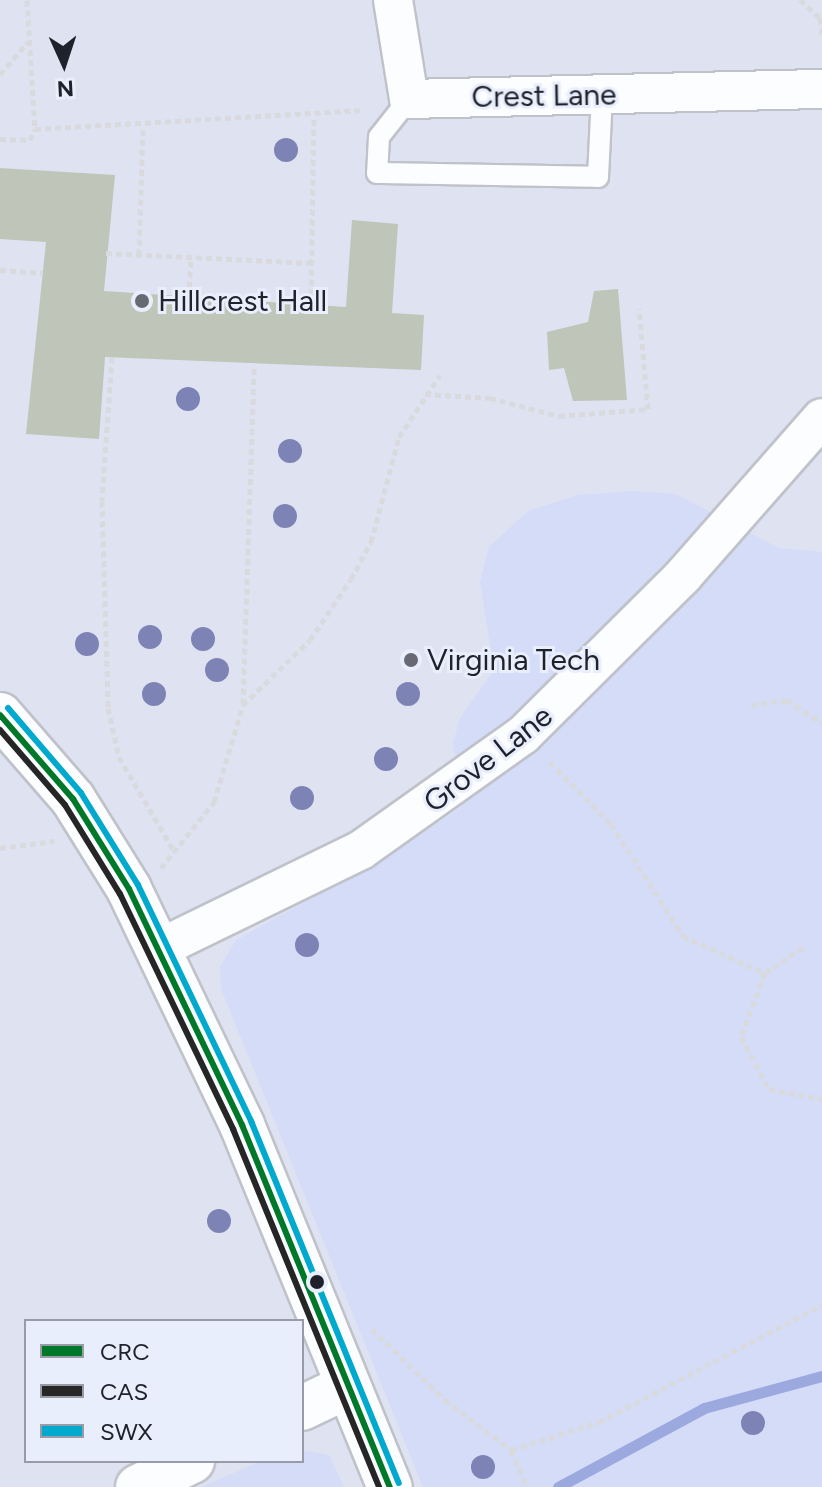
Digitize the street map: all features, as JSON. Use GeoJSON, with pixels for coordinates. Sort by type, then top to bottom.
{"type":"FeatureCollection","features":[{"type":"Feature","properties":{"kind":"street"},"geometry":{"type":"LineString","coordinates":[[393,0],[409,99]]}},
{"type":"Feature","properties":{"kind":"street"},"geometry":{"type":"LineString","coordinates":[[780,90],[822,89]]}},
{"type":"Feature","properties":{"kind":"street"},"geometry":{"type":"LineString","coordinates":[[780,90],[822,101]]}},
{"type":"Feature","properties":{"kind":"street","name":"Crest Lane"},"geometry":{"type":"LineString","coordinates":[[409,99],[780,90]]}},
{"type":"Feature","properties":{"kind":"street","name":"Grove Lane"},"geometry":{"type":"LineString","coordinates":[[158,949],[361,850],[523,735],[683,576],[822,418]]}},
{"type":"Feature","properties":{"kind":"street"},"geometry":{"type":"LineString","coordinates":[[0,715],[73,799],[158,949],[242,1125],[346,1387],[390,1487]]}},
{"type":"Feature","properties":{"kind":"street"},"geometry":{"type":"LineString","coordinates":[[304,1407],[346,1387]]}},
{"type":"Feature","properties":{"kind":"street"},"geometry":{"type":"LineString","coordinates":[[138,1487],[188,1463]]}},
{"type":"Feature","properties":{"kind":"lane"},"geometry":{"type":"LineString","coordinates":[[409,99],[379,137],[377,173],[598,177],[602,94]]}},
{"type":"Feature","properties":{"kind":"path"},"geometry":{"type":"LineString","coordinates":[[0,139],[30,140],[35,129],[27,0]]}},
{"type":"Feature","properties":{"kind":"path"},"geometry":{"type":"LineString","coordinates":[[800,0],[820,18],[822,35]]}},
{"type":"Feature","properties":{"kind":"path"},"geometry":{"type":"LineString","coordinates":[[0,74],[30,40]]}},
{"type":"Feature","properties":{"kind":"path"},"geometry":{"type":"LineString","coordinates":[[35,129],[314,118],[366,107]]}},
{"type":"Feature","properties":{"kind":"path"},"geometry":{"type":"LineString","coordinates":[[311,305],[314,118]]}},
{"type":"Feature","properties":{"kind":"path"},"geometry":{"type":"LineString","coordinates":[[139,255],[143,126]]}},
{"type":"Feature","properties":{"kind":"path"},"geometry":{"type":"LineString","coordinates":[[106,253],[311,263]]}},
{"type":"Feature","properties":{"kind":"path"},"geometry":{"type":"LineString","coordinates":[[189,297],[191,257]]}},
{"type":"Feature","properties":{"kind":"path"},"geometry":{"type":"LineString","coordinates":[[0,270],[43,273]]}},
{"type":"Feature","properties":{"kind":"path"},"geometry":{"type":"LineString","coordinates":[[424,394],[490,398],[559,416],[648,409],[639,308]]}},
{"type":"Feature","properties":{"kind":"path"},"geometry":{"type":"LineString","coordinates":[[112,357],[102,501],[108,708],[119,757],[175,853]]}},
{"type":"Feature","properties":{"kind":"path"},"geometry":{"type":"LineString","coordinates":[[160,869],[214,802],[243,705],[254,367]]}},
{"type":"Feature","properties":{"kind":"path"},"geometry":{"type":"LineString","coordinates":[[243,705],[334,608],[371,542],[399,437],[424,394],[440,375]]}},
{"type":"Feature","properties":{"kind":"path"},"geometry":{"type":"LineString","coordinates":[[751,705],[787,700],[822,723]]}},
{"type":"Feature","properties":{"kind":"path"},"geometry":{"type":"LineString","coordinates":[[523,735],[611,824],[683,936],[765,973]]}},
{"type":"Feature","properties":{"kind":"path"},"geometry":{"type":"LineString","coordinates":[[0,848],[56,841]]}},
{"type":"Feature","properties":{"kind":"path"},"geometry":{"type":"LineString","coordinates":[[805,946],[765,973],[741,1037],[743,1050],[769,1089],[822,1099]]}},
{"type":"Feature","properties":{"kind":"path"},"geometry":{"type":"LineString","coordinates":[[511,1450],[599,1422],[822,1305]]}},
{"type":"Feature","properties":{"kind":"path"},"geometry":{"type":"LineString","coordinates":[[372,1329],[445,1400],[511,1450],[527,1487]]}},
{"type":"Feature","properties":{"kind":"shaded area","name":"Virginia Tech"},"geometry":{"type":"Polygon","coordinates":[[[0,0],[822,0],[822,1487],[0,1487],[0,0]]]}},
{"type":"Feature","properties":{"kind":"shaded area"},"geometry":{"type":"Polygon","coordinates":[[[633,491],[676,494],[779,548],[822,552],[822,1487],[423,1487],[221,989],[220,967],[236,940],[390,855],[461,807],[453,743],[460,718],[494,670],[480,582],[489,547],[528,511],[578,495],[633,491]]]}},
{"type":"Feature","properties":{"kind":"shaded area"},"geometry":{"type":"Polygon","coordinates":[[[304,1450],[329,1455],[344,1487],[201,1487],[256,1463],[304,1463],[304,1450]]]}},
{"type":"Feature","properties":{"kind":"building","name":"Hillcrest Hall"},"geometry":{"type":"Polygon","coordinates":[[[0,168],[115,175],[104,291],[346,307],[352,220],[398,224],[392,313],[424,315],[421,370],[105,357],[99,439],[26,434],[46,242],[0,239],[0,168]]]}},
{"type":"Feature","properties":{"kind":"building"},"geometry":{"type":"Polygon","coordinates":[[[618,289],[627,400],[573,401],[564,368],[549,370],[547,332],[588,322],[594,291],[618,289]]]}},
{"type":"Feature","properties":{"kind":"waterway"},"geometry":{"type":"LineString","coordinates":[[558,1487],[704,1408],[822,1376]]}},
{"type":"Feature","properties":{"kind":"transit line","name":"SWX"},"geometry":{"type":"LineString","coordinates":[[8,708],[81,793],[138,885],[251,1121],[399,1483]]}},
{"type":"Feature","properties":{"kind":"transit line","name":"CRC"},"geometry":{"type":"LineString","coordinates":[[0,715],[73,799],[129,889],[242,1125],[390,1487]]}},
{"type":"Feature","properties":{"kind":"transit line","name":"CAS"},"geometry":{"type":"LineString","coordinates":[[0,730],[65,805],[120,894],[233,1129],[379,1487]]}},
{"type":"Feature","properties":{"kind":"place","name":"Hillcrest Hall"},"geometry":{"type":"Point","coordinates":[142,301]}},
{"type":"Feature","properties":{"kind":"place","name":"Virginia Tech"},"geometry":{"type":"Point","coordinates":[411,660]}}]}
